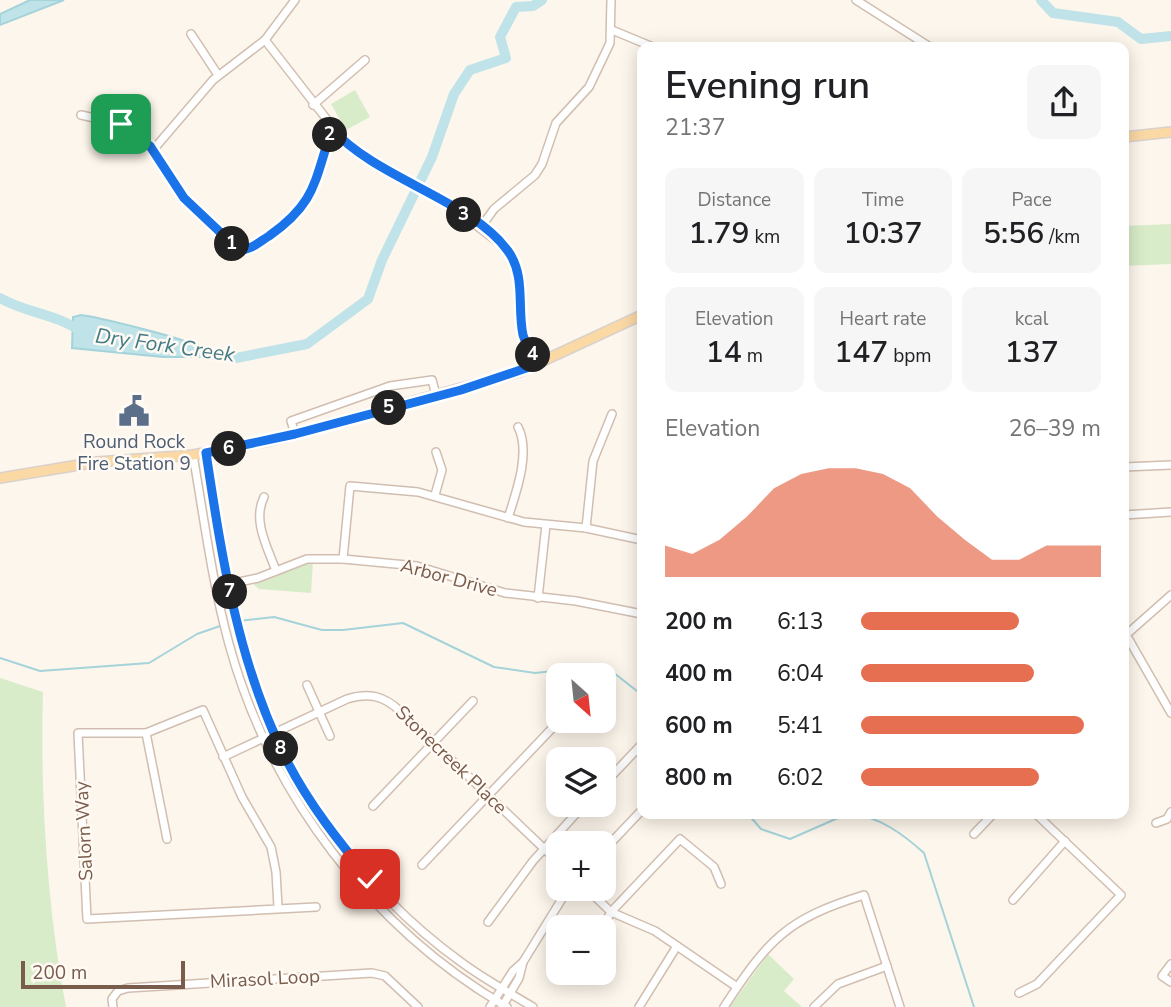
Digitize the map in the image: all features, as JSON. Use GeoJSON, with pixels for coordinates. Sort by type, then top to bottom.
{"type":"FeatureCollection","features":[{"type":"Feature","properties":{"kind":"main road"},"geometry":{"type":"LineString","coordinates":[[1129,136],[1171,132]]}},
{"type":"Feature","properties":{"kind":"main road"},"geometry":{"type":"LineString","coordinates":[[0,478],[97,463],[193,455],[295,434],[538,364],[637,318]]}},
{"type":"Feature","properties":{"kind":"street"},"geometry":{"type":"LineString","coordinates":[[153,150],[218,75],[264,40],[295,0]]}},
{"type":"Feature","properties":{"kind":"street"},"geometry":{"type":"LineString","coordinates":[[481,227],[494,209],[522,188],[540,168],[556,123],[589,87],[607,52],[612,30],[611,0]]}},
{"type":"Feature","properties":{"kind":"street"},"geometry":{"type":"LineString","coordinates":[[856,0],[922,42]]}},
{"type":"Feature","properties":{"kind":"street"},"geometry":{"type":"LineString","coordinates":[[612,30],[641,42]]}},
{"type":"Feature","properties":{"kind":"street"},"geometry":{"type":"LineString","coordinates":[[191,34],[218,75]]}},
{"type":"Feature","properties":{"kind":"street"},"geometry":{"type":"LineString","coordinates":[[264,40],[332,129],[353,150],[444,202],[507,249],[515,264],[520,285],[523,334],[538,364]]}},
{"type":"Feature","properties":{"kind":"street"},"geometry":{"type":"LineString","coordinates":[[313,105],[365,60]]}},
{"type":"Feature","properties":{"kind":"street"},"geometry":{"type":"LineString","coordinates":[[80,115],[121,124],[136,134],[153,150],[193,208],[235,248],[244,250],[290,221],[302,208],[315,183],[332,129]]}},
{"type":"Feature","properties":{"kind":"street"},"geometry":{"type":"LineString","coordinates":[[295,434],[291,421],[390,386],[432,380],[436,395]]}},
{"type":"Feature","properties":{"kind":"street"},"geometry":{"type":"LineString","coordinates":[[586,528],[593,461],[612,414]]}},
{"type":"Feature","properties":{"kind":"street"},"geometry":{"type":"LineString","coordinates":[[508,518],[517,490],[522,450],[518,427]]}},
{"type":"Feature","properties":{"kind":"street"},"geometry":{"type":"LineString","coordinates":[[435,495],[442,464],[436,452]]}},
{"type":"Feature","properties":{"kind":"street"},"geometry":{"type":"LineString","coordinates":[[206,453],[241,640],[273,732],[294,774],[329,828],[377,886],[433,941],[533,1007]]}},
{"type":"Feature","properties":{"kind":"street"},"geometry":{"type":"LineString","coordinates":[[193,455],[229,645],[263,737],[313,826],[360,885],[442,963],[492,1003],[504,1006],[521,973],[523,962]]}},
{"type":"Feature","properties":{"kind":"street"},"geometry":{"type":"LineString","coordinates":[[1129,467],[1171,465]]}},
{"type":"Feature","properties":{"kind":"street"},"geometry":{"type":"LineString","coordinates":[[343,559],[350,486],[435,495],[508,518],[546,525],[586,528],[637,539]]}},
{"type":"Feature","properties":{"kind":"street"},"geometry":{"type":"LineString","coordinates":[[264,497],[259,507],[261,528],[276,571]]}},
{"type":"Feature","properties":{"kind":"street"},"geometry":{"type":"LineString","coordinates":[[1129,515],[1171,512]]}},
{"type":"Feature","properties":{"kind":"street"},"geometry":{"type":"LineString","coordinates":[[538,598],[546,525]]}},
{"type":"Feature","properties":{"kind":"street","name":"Arbor Drive"},"geometry":{"type":"LineString","coordinates":[[217,587],[314,558],[343,559],[417,566],[488,589],[538,598],[576,601],[637,613]]}},
{"type":"Feature","properties":{"kind":"street"},"geometry":{"type":"LineString","coordinates":[[1129,629],[1171,595]]}},
{"type":"Feature","properties":{"kind":"street"},"geometry":{"type":"LineString","coordinates":[[1129,639],[1171,712]]}},
{"type":"Feature","properties":{"kind":"street"},"geometry":{"type":"LineString","coordinates":[[307,685],[330,736]]}},
{"type":"Feature","properties":{"kind":"street","name":"Stonecreek Place"},"geometry":{"type":"LineString","coordinates":[[273,732],[358,695],[380,697],[391,703],[546,851]]}},
{"type":"Feature","properties":{"kind":"street"},"geometry":{"type":"LineString","coordinates":[[373,807],[473,701]]}},
{"type":"Feature","properties":{"kind":"street","name":"Salorn Way"},"geometry":{"type":"LineString","coordinates":[[223,757],[203,710],[146,733],[78,733],[87,919],[278,908]]}},
{"type":"Feature","properties":{"kind":"street"},"geometry":{"type":"LineString","coordinates":[[273,732],[223,757],[271,846],[278,908],[316,907]]}},
{"type":"Feature","properties":{"kind":"street"},"geometry":{"type":"LineString","coordinates":[[146,733],[167,839]]}},
{"type":"Feature","properties":{"kind":"street"},"geometry":{"type":"LineString","coordinates":[[422,865],[548,733]]}},
{"type":"Feature","properties":{"kind":"street"},"geometry":{"type":"LineString","coordinates":[[616,771],[637,749]]}},
{"type":"Feature","properties":{"kind":"street"},"geometry":{"type":"LineString","coordinates":[[1156,823],[1167,818],[1171,812]]}},
{"type":"Feature","properties":{"kind":"street"},"geometry":{"type":"LineString","coordinates":[[616,837],[637,815]]}},
{"type":"Feature","properties":{"kind":"street"},"geometry":{"type":"LineString","coordinates":[[488,922],[543,848],[573,817]]}},
{"type":"Feature","properties":{"kind":"street"},"geometry":{"type":"LineString","coordinates":[[974,834],[988,819]]}},
{"type":"Feature","properties":{"kind":"street"},"geometry":{"type":"LineString","coordinates":[[1019,993],[1037,984],[1121,895],[1042,819]]}},
{"type":"Feature","properties":{"kind":"street"},"geometry":{"type":"LineString","coordinates":[[609,915],[680,839],[714,867],[721,884]]}},
{"type":"Feature","properties":{"kind":"street"},"geometry":{"type":"LineString","coordinates":[[1013,900],[1065,841]]}},
{"type":"Feature","properties":{"kind":"street"},"geometry":{"type":"LineString","coordinates":[[724,1007],[769,944],[791,924],[825,907],[863,895],[900,1007]]}},
{"type":"Feature","properties":{"kind":"street"},"geometry":{"type":"LineString","coordinates":[[492,1003],[523,962],[561,901]]}},
{"type":"Feature","properties":{"kind":"street"},"geometry":{"type":"LineString","coordinates":[[600,901],[611,912],[655,931],[737,988]]}},
{"type":"Feature","properties":{"kind":"street"},"geometry":{"type":"LineString","coordinates":[[639,1007],[677,946]]}},
{"type":"Feature","properties":{"kind":"street"},"geometry":{"type":"LineString","coordinates":[[1171,964],[1161,976],[1171,982]]}},
{"type":"Feature","properties":{"kind":"street"},"geometry":{"type":"LineString","coordinates":[[814,1007],[838,984],[887,966]]}},
{"type":"Feature","properties":{"kind":"street","name":"Mirasol Loop"},"geometry":{"type":"LineString","coordinates":[[113,1007],[112,999],[118,991],[128,988],[372,974],[393,982],[418,1007]]}},
{"type":"Feature","properties":{"kind":"green space"},"geometry":{"type":"Polygon","coordinates":[[[355,90],[370,117],[346,130],[331,104],[355,90]]]}},
{"type":"Feature","properties":{"kind":"green space"},"geometry":{"type":"Polygon","coordinates":[[[1171,224],[1171,264],[1129,266],[1129,226],[1171,224]]]}},
{"type":"Feature","properties":{"kind":"green space"},"geometry":{"type":"Polygon","coordinates":[[[313,561],[311,593],[259,589],[252,583],[313,561]]]}},
{"type":"Feature","properties":{"kind":"green space"},"geometry":{"type":"Polygon","coordinates":[[[0,678],[43,692],[46,850],[54,930],[66,1007],[0,1007],[0,678]]]}},
{"type":"Feature","properties":{"kind":"green space"},"geometry":{"type":"Polygon","coordinates":[[[768,954],[794,979],[784,991],[802,1007],[730,1007],[768,954]]]}},
{"type":"Feature","properties":{"kind":"water"},"geometry":{"type":"Polygon","coordinates":[[[30,0],[64,0],[0,25],[0,14],[30,0]]]}},
{"type":"Feature","properties":{"kind":"water"},"geometry":{"type":"Polygon","coordinates":[[[81,315],[191,343],[198,347],[204,357],[163,357],[72,348],[73,317],[81,315]]]}},
{"type":"Feature","properties":{"kind":"waterway","name":"Dry Fork Creek"},"geometry":{"type":"LineString","coordinates":[[189,351],[236,358],[307,344],[368,299],[382,260],[432,157],[454,94],[470,70],[506,58],[500,37],[516,7],[533,6],[542,0]]}},
{"type":"Feature","properties":{"kind":"waterway","name":"Dry Fork Creek"},"geometry":{"type":"LineString","coordinates":[[1041,0],[1053,13],[1118,22],[1141,39],[1171,36]]}},
{"type":"Feature","properties":{"kind":"waterway","name":"Dry Fork Creek"},"geometry":{"type":"LineString","coordinates":[[0,298],[62,321],[82,332]]}},
{"type":"Feature","properties":{"kind":"waterway"},"geometry":{"type":"LineString","coordinates":[[239,621],[274,617],[322,630],[403,623],[494,667],[535,673],[591,667],[614,673],[637,691]]}},
{"type":"Feature","properties":{"kind":"waterway"},"geometry":{"type":"LineString","coordinates":[[0,658],[40,671],[149,663],[197,634],[223,625]]}},
{"type":"Feature","properties":{"kind":"waterway"},"geometry":{"type":"LineString","coordinates":[[752,819],[761,829],[790,839],[836,819]]}},
{"type":"Feature","properties":{"kind":"waterway"},"geometry":{"type":"LineString","coordinates":[[874,819],[899,833],[924,853],[974,1007]]}},
{"type":"Feature","properties":{"kind":"place","name":"Round Rock Fire Station 9"},"geometry":{"type":"Point","coordinates":[134,411]}},
{"type":"Feature","properties":{"kind":"route"},"geometry":{"type":"LineString","coordinates":[[121,124],[150,146],[184,198],[239,250],[250,248],[297,215],[315,183],[332,129],[361,155],[450,205],[491,234],[507,249],[515,264],[520,285],[523,334],[538,364],[461,390],[251,445],[206,453],[216,520],[241,640],[260,700],[288,763],[306,794],[370,879]]}}]}
